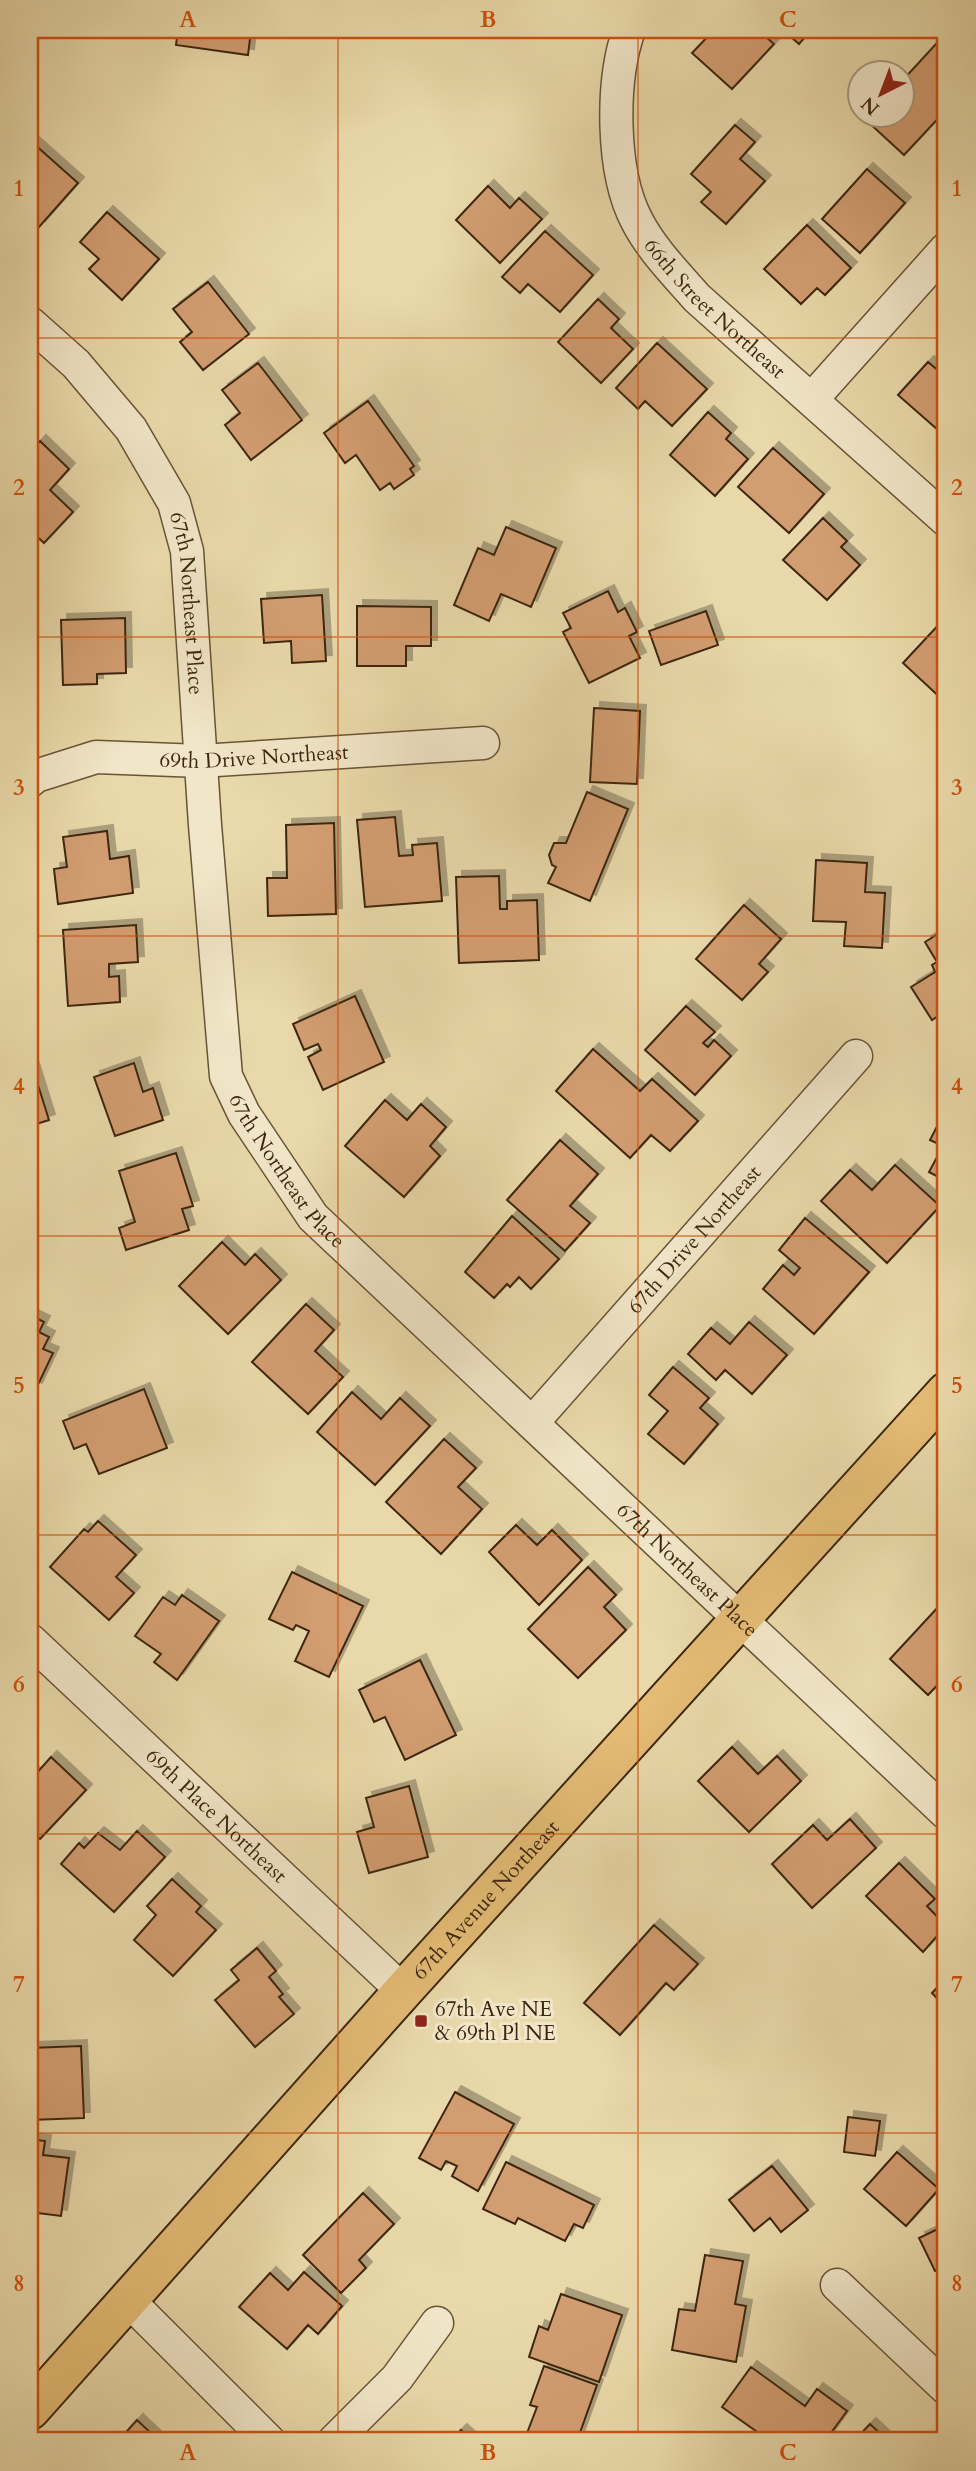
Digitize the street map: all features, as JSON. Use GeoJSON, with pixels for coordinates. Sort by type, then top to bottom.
{"type":"FeatureCollection","features":[{"type":"Feature","properties":{"kind":"main road","name":"67th Avenue Northeast"},"geometry":{"type":"LineString","coordinates":[[30,2410],[403,1991],[946,1392]]}},
{"type":"Feature","properties":{"kind":"street","name":"66th Street Northeast"},"geometry":{"type":"LineString","coordinates":[[629,30],[616,99],[617,140],[636,220],[661,257],[697,298],[946,520]]}},
{"type":"Feature","properties":{"kind":"street"},"geometry":{"type":"LineString","coordinates":[[812,399],[946,249]]}},
{"type":"Feature","properties":{"kind":"street","name":"67th Northeast Place"},"geometry":{"type":"LineString","coordinates":[[30,323],[76,364],[131,429],[174,503],[187,551],[226,1076],[244,1114],[313,1217],[739,1619],[941,1797]]}},
{"type":"Feature","properties":{"kind":"street","name":"69th Drive Northeast"},"geometry":{"type":"LineString","coordinates":[[30,781],[36,776],[96,757],[201,761],[483,743]]}},
{"type":"Feature","properties":{"kind":"street","name":"67th Drive Northeast"},"geometry":{"type":"LineString","coordinates":[[532,1423],[856,1056]]}},
{"type":"Feature","properties":{"kind":"street","name":"69th Place Northeast"},"geometry":{"type":"LineString","coordinates":[[30,1640],[403,1991]]}},
{"type":"Feature","properties":{"kind":"street"},"geometry":{"type":"LineString","coordinates":[[837,2285],[946,2388]]}},
{"type":"Feature","properties":{"kind":"street"},"geometry":{"type":"LineString","coordinates":[[128,2300],[269,2441]]}},
{"type":"Feature","properties":{"kind":"street"},"geometry":{"type":"LineString","coordinates":[[334,2441],[397,2378],[437,2323]]}},
{"type":"Feature","properties":{"kind":"building"},"geometry":{"type":"Polygon","coordinates":[[[178,30],[251,30],[248,55],[176,45],[178,30]]]}},
{"type":"Feature","properties":{"kind":"building"},"geometry":{"type":"Polygon","coordinates":[[[714,30],[720,33],[723,30],[758,30],[774,44],[732,89],[692,53],[714,30]]]}},
{"type":"Feature","properties":{"kind":"building"},"geometry":{"type":"Polygon","coordinates":[[[783,30],[811,30],[799,44],[783,30]]]}},
{"type":"Feature","properties":{"kind":"building"},"geometry":{"type":"Polygon","coordinates":[[[946,33],[946,96],[942,100],[946,110],[904,155],[877,130],[916,130],[916,66],[946,33]]]}},
{"type":"Feature","properties":{"kind":"building"},"geometry":{"type":"Polygon","coordinates":[[[735,125],[755,142],[740,159],[765,181],[726,224],[701,202],[711,192],[691,174],[735,125]]]}},
{"type":"Feature","properties":{"kind":"building"},"geometry":{"type":"Polygon","coordinates":[[[33,143],[78,183],[39,227],[30,219],[30,146],[33,143]]]}},
{"type":"Feature","properties":{"kind":"building"},"geometry":{"type":"Polygon","coordinates":[[[867,169],[905,203],[860,253],[822,219],[867,169]]]}},
{"type":"Feature","properties":{"kind":"building"},"geometry":{"type":"Polygon","coordinates":[[[488,186],[510,208],[519,198],[542,219],[500,263],[456,220],[488,186]]]}},
{"type":"Feature","properties":{"kind":"building"},"geometry":{"type":"Polygon","coordinates":[[[107,212],[159,259],[122,300],[89,269],[99,259],[80,242],[107,212]]]}},
{"type":"Feature","properties":{"kind":"building"},"geometry":{"type":"Polygon","coordinates":[[[807,225],[851,268],[825,295],[817,288],[801,304],[764,269],[807,225]]]}},
{"type":"Feature","properties":{"kind":"building"},"geometry":{"type":"Polygon","coordinates":[[[545,231],[593,275],[560,312],[528,284],[520,293],[502,277],[545,231]]]}},
{"type":"Feature","properties":{"kind":"building"},"geometry":{"type":"Polygon","coordinates":[[[208,282],[249,334],[203,370],[180,342],[192,332],[173,309],[208,282]]]}},
{"type":"Feature","properties":{"kind":"building"},"geometry":{"type":"Polygon","coordinates":[[[598,299],[619,319],[611,328],[633,349],[601,383],[558,342],[598,299]]]}},
{"type":"Feature","properties":{"kind":"building"},"geometry":{"type":"Polygon","coordinates":[[[657,343],[707,389],[672,426],[645,401],[638,409],[616,388],[657,343]]]}},
{"type":"Feature","properties":{"kind":"building"},"geometry":{"type":"Polygon","coordinates":[[[928,362],[946,377],[946,437],[898,395],[928,362]]]}},
{"type":"Feature","properties":{"kind":"building"},"geometry":{"type":"Polygon","coordinates":[[[258,363],[302,420],[251,460],[225,425],[240,413],[222,390],[258,363]]]}},
{"type":"Feature","properties":{"kind":"building"},"geometry":{"type":"Polygon","coordinates":[[[368,401],[414,466],[410,469],[414,475],[394,489],[390,483],[380,490],[356,455],[345,463],[324,433],[368,401]]]}},
{"type":"Feature","properties":{"kind":"building"},"geometry":{"type":"Polygon","coordinates":[[[708,412],[731,433],[726,439],[748,459],[715,496],[670,455],[708,412]]]}},
{"type":"Feature","properties":{"kind":"building"},"geometry":{"type":"Polygon","coordinates":[[[40,441],[69,469],[50,490],[73,512],[44,543],[30,530],[30,452],[40,441]]]}},
{"type":"Feature","properties":{"kind":"building"},"geometry":{"type":"Polygon","coordinates":[[[773,448],[824,494],[789,533],[738,487],[773,448]]]}},
{"type":"Feature","properties":{"kind":"building"},"geometry":{"type":"Polygon","coordinates":[[[823,518],[847,541],[841,547],[860,565],[827,600],[783,560],[823,518]]]}},
{"type":"Feature","properties":{"kind":"building"},"geometry":{"type":"Polygon","coordinates":[[[506,527],[556,548],[531,607],[501,594],[489,621],[454,605],[478,548],[494,555],[506,527]]]}},
{"type":"Feature","properties":{"kind":"building"},"geometry":{"type":"Polygon","coordinates":[[[608,591],[618,612],[625,608],[637,632],[629,636],[640,658],[589,683],[563,632],[571,628],[563,613],[608,591]]]}},
{"type":"Feature","properties":{"kind":"building"},"geometry":{"type":"Polygon","coordinates":[[[322,595],[326,661],[292,663],[291,641],[264,643],[261,599],[322,595]]]}},
{"type":"Feature","properties":{"kind":"building"},"geometry":{"type":"Polygon","coordinates":[[[357,606],[431,607],[431,646],[406,646],[406,666],[357,666],[357,606]]]}},
{"type":"Feature","properties":{"kind":"building"},"geometry":{"type":"Polygon","coordinates":[[[706,611],[718,645],[661,665],[649,631],[706,611]]]}},
{"type":"Feature","properties":{"kind":"building"},"geometry":{"type":"Polygon","coordinates":[[[125,618],[126,673],[97,674],[97,684],[63,685],[61,620],[125,618]]]}},
{"type":"Feature","properties":{"kind":"building"},"geometry":{"type":"Polygon","coordinates":[[[943,620],[946,624],[946,703],[903,663],[943,620]]]}},
{"type":"Feature","properties":{"kind":"building"},"geometry":{"type":"Polygon","coordinates":[[[594,708],[640,711],[637,784],[590,782],[594,708]]]}},
{"type":"Feature","properties":{"kind":"building"},"geometry":{"type":"Polygon","coordinates":[[[587,792],[628,809],[590,901],[548,883],[556,867],[552,865],[549,855],[554,843],[566,843],[587,792]]]}},
{"type":"Feature","properties":{"kind":"building"},"geometry":{"type":"Polygon","coordinates":[[[395,817],[399,856],[413,855],[412,845],[437,843],[442,901],[365,907],[357,820],[395,817]]]}},
{"type":"Feature","properties":{"kind":"building"},"geometry":{"type":"Polygon","coordinates":[[[334,823],[336,914],[268,916],[267,878],[287,878],[286,825],[334,823]]]}},
{"type":"Feature","properties":{"kind":"building"},"geometry":{"type":"Polygon","coordinates":[[[107,831],[110,859],[129,856],[133,893],[58,904],[54,869],[67,867],[63,837],[107,831]]]}},
{"type":"Feature","properties":{"kind":"building"},"geometry":{"type":"Polygon","coordinates":[[[816,860],[867,863],[865,892],[885,893],[882,948],[844,946],[846,922],[813,921],[816,860]]]}},
{"type":"Feature","properties":{"kind":"building"},"geometry":{"type":"Polygon","coordinates":[[[499,876],[500,909],[507,909],[507,901],[537,900],[539,960],[459,963],[456,877],[499,876]]]}},
{"type":"Feature","properties":{"kind":"building"},"geometry":{"type":"Polygon","coordinates":[[[744,905],[781,939],[759,964],[768,972],[742,1000],[696,959],[744,905]]]}},
{"type":"Feature","properties":{"kind":"building"},"geometry":{"type":"Polygon","coordinates":[[[136,925],[138,962],[109,964],[109,977],[119,976],[120,1002],[68,1006],[63,930],[136,925]]]}},
{"type":"Feature","properties":{"kind":"building"},"geometry":{"type":"Polygon","coordinates":[[[946,929],[946,1011],[932,1020],[911,987],[935,972],[932,965],[937,962],[925,942],[946,929]]]}},
{"type":"Feature","properties":{"kind":"building"},"geometry":{"type":"Polygon","coordinates":[[[355,996],[384,1062],[323,1090],[308,1057],[321,1050],[318,1044],[304,1050],[293,1024],[355,996]]]}},
{"type":"Feature","properties":{"kind":"building"},"geometry":{"type":"Polygon","coordinates":[[[686,1006],[715,1032],[703,1043],[708,1047],[714,1040],[731,1056],[695,1095],[645,1050],[686,1006]]]}},
{"type":"Feature","properties":{"kind":"building"},"geometry":{"type":"Polygon","coordinates":[[[593,1049],[640,1091],[652,1079],[698,1121],[670,1151],[651,1135],[630,1158],[556,1091],[593,1049]]]}},
{"type":"Feature","properties":{"kind":"building"},"geometry":{"type":"Polygon","coordinates":[[[134,1063],[143,1092],[153,1088],[163,1120],[115,1136],[94,1077],[134,1063]]]}},
{"type":"Feature","properties":{"kind":"building"},"geometry":{"type":"Polygon","coordinates":[[[33,1069],[49,1120],[30,1126],[30,1070],[33,1069]]]}},
{"type":"Feature","properties":{"kind":"building"},"geometry":{"type":"Polygon","coordinates":[[[385,1100],[407,1120],[421,1104],[446,1127],[430,1146],[440,1156],[404,1197],[345,1146],[385,1100]]]}},
{"type":"Feature","properties":{"kind":"building"},"geometry":{"type":"Polygon","coordinates":[[[946,1109],[946,1181],[929,1172],[943,1146],[930,1140],[946,1109]]]}},
{"type":"Feature","properties":{"kind":"building"},"geometry":{"type":"Polygon","coordinates":[[[560,1140],[598,1174],[570,1206],[590,1223],[565,1251],[507,1200],[560,1140]]]}},
{"type":"Feature","properties":{"kind":"building"},"geometry":{"type":"Polygon","coordinates":[[[176,1153],[193,1206],[182,1209],[189,1230],[126,1250],[119,1228],[135,1222],[119,1171],[176,1153]]]}},
{"type":"Feature","properties":{"kind":"building"},"geometry":{"type":"Polygon","coordinates":[[[895,1165],[940,1206],[887,1263],[821,1201],[850,1170],[872,1190],[895,1165]]]}},
{"type":"Feature","properties":{"kind":"building"},"geometry":{"type":"Polygon","coordinates":[[[512,1216],[559,1259],[531,1289],[519,1277],[510,1287],[507,1284],[494,1298],[465,1272],[512,1216]]]}},
{"type":"Feature","properties":{"kind":"building"},"geometry":{"type":"Polygon","coordinates":[[[805,1218],[869,1272],[814,1334],[763,1289],[783,1265],[794,1275],[800,1268],[779,1250],[805,1218]]]}},
{"type":"Feature","properties":{"kind":"building"},"geometry":{"type":"Polygon","coordinates":[[[222,1242],[245,1265],[255,1254],[281,1280],[228,1334],[179,1286],[222,1242]]]}},
{"type":"Feature","properties":{"kind":"building"},"geometry":{"type":"Polygon","coordinates":[[[306,1304],[334,1330],[315,1351],[343,1377],[308,1414],[252,1362],[306,1304]]]}},
{"type":"Feature","properties":{"kind":"building"},"geometry":{"type":"Polygon","coordinates":[[[30,1315],[44,1322],[39,1332],[49,1337],[43,1349],[53,1353],[36,1389],[30,1386],[30,1315]]]}},
{"type":"Feature","properties":{"kind":"building"},"geometry":{"type":"Polygon","coordinates":[[[749,1322],[787,1355],[752,1394],[725,1370],[716,1380],[688,1354],[711,1328],[730,1344],[749,1322]]]}},
{"type":"Feature","properties":{"kind":"building"},"geometry":{"type":"Polygon","coordinates":[[[673,1367],[709,1398],[700,1408],[718,1424],[684,1464],[648,1434],[668,1411],[649,1395],[673,1367]]]}},
{"type":"Feature","properties":{"kind":"building"},"geometry":{"type":"Polygon","coordinates":[[[144,1389],[167,1448],[99,1474],[86,1444],[74,1449],[63,1421],[144,1389]]]}},
{"type":"Feature","properties":{"kind":"building"},"geometry":{"type":"Polygon","coordinates":[[[352,1392],[381,1419],[400,1398],[430,1426],[375,1485],[317,1432],[352,1392]]]}},
{"type":"Feature","properties":{"kind":"building"},"geometry":{"type":"Polygon","coordinates":[[[444,1439],[476,1468],[458,1487],[482,1509],[441,1554],[386,1502],[444,1439]]]}},
{"type":"Feature","properties":{"kind":"building"},"geometry":{"type":"Polygon","coordinates":[[[98,1521],[136,1555],[116,1577],[134,1593],[109,1620],[50,1567],[84,1529],[88,1532],[98,1521]]]}},
{"type":"Feature","properties":{"kind":"building"},"geometry":{"type":"Polygon","coordinates":[[[516,1525],[537,1545],[552,1530],[582,1560],[539,1605],[489,1552],[516,1525]]]}},
{"type":"Feature","properties":{"kind":"building"},"geometry":{"type":"Polygon","coordinates":[[[588,1567],[616,1595],[604,1607],[626,1630],[578,1678],[528,1629],[588,1567]]]}},
{"type":"Feature","properties":{"kind":"building"},"geometry":{"type":"Polygon","coordinates":[[[292,1572],[363,1606],[329,1677],[295,1661],[309,1631],[296,1625],[293,1630],[269,1619],[292,1572]]]}},
{"type":"Feature","properties":{"kind":"building"},"geometry":{"type":"Polygon","coordinates":[[[182,1595],[219,1621],[177,1680],[154,1662],[161,1654],[135,1636],[163,1597],[175,1605],[182,1595]]]}},
{"type":"Feature","properties":{"kind":"building"},"geometry":{"type":"Polygon","coordinates":[[[940,1605],[946,1611],[946,1676],[928,1695],[890,1659],[940,1605]]]}},
{"type":"Feature","properties":{"kind":"building"},"geometry":{"type":"Polygon","coordinates":[[[420,1660],[456,1735],[405,1760],[385,1717],[374,1722],[359,1690],[420,1660]]]}},
{"type":"Feature","properties":{"kind":"building"},"geometry":{"type":"Polygon","coordinates":[[[732,1747],[758,1774],[777,1756],[801,1781],[749,1832],[698,1781],[732,1747]]]}},
{"type":"Feature","properties":{"kind":"building"},"geometry":{"type":"Polygon","coordinates":[[[51,1757],[86,1790],[40,1839],[30,1829],[30,1770],[35,1775],[51,1757]]]}},
{"type":"Feature","properties":{"kind":"building"},"geometry":{"type":"Polygon","coordinates":[[[409,1786],[428,1857],[369,1873],[357,1832],[374,1827],[366,1798],[409,1786]]]}},
{"type":"Feature","properties":{"kind":"building"},"geometry":{"type":"Polygon","coordinates":[[[850,1819],[876,1848],[812,1908],[772,1864],[813,1825],[827,1840],[850,1819]]]}},
{"type":"Feature","properties":{"kind":"building"},"geometry":{"type":"Polygon","coordinates":[[[137,1831],[165,1857],[114,1912],[61,1864],[79,1843],[84,1848],[98,1833],[120,1850],[137,1831]]]}},
{"type":"Feature","properties":{"kind":"building"},"geometry":{"type":"Polygon","coordinates":[[[899,1863],[935,1899],[927,1906],[946,1926],[923,1952],[866,1896],[899,1863]]]}},
{"type":"Feature","properties":{"kind":"building"},"geometry":{"type":"Polygon","coordinates":[[[172,1879],[201,1906],[196,1912],[216,1930],[173,1976],[134,1940],[156,1915],[147,1906],[172,1879]]]}},
{"type":"Feature","properties":{"kind":"building"},"geometry":{"type":"Polygon","coordinates":[[[654,1925],[698,1964],[674,1990],[666,1983],[620,2035],[584,2003],[654,1925]]]}},
{"type":"Feature","properties":{"kind":"building"},"geometry":{"type":"Polygon","coordinates":[[[257,1948],[276,1971],[269,1977],[283,1994],[279,1997],[294,2014],[255,2047],[215,2000],[239,1980],[231,1970],[257,1948]]]}},
{"type":"Feature","properties":{"kind":"building"},"geometry":{"type":"Polygon","coordinates":[[[946,1978],[946,2008],[932,1993],[946,1978]]]}},
{"type":"Feature","properties":{"kind":"building"},"geometry":{"type":"Polygon","coordinates":[[[81,2046],[84,2118],[30,2120],[30,2048],[81,2046]]]}},
{"type":"Feature","properties":{"kind":"building"},"geometry":{"type":"Polygon","coordinates":[[[455,2092],[514,2124],[478,2191],[452,2176],[457,2166],[446,2161],[441,2170],[419,2158],[455,2092]]]}},
{"type":"Feature","properties":{"kind":"building"},"geometry":{"type":"Polygon","coordinates":[[[848,2117],[880,2121],[875,2156],[844,2152],[848,2117]]]}},
{"type":"Feature","properties":{"kind":"building"},"geometry":{"type":"Polygon","coordinates":[[[30,2139],[45,2141],[43,2155],[69,2158],[61,2216],[30,2212],[30,2139]]]}},
{"type":"Feature","properties":{"kind":"building"},"geometry":{"type":"Polygon","coordinates":[[[897,2152],[939,2189],[906,2226],[864,2189],[897,2152]]]}},
{"type":"Feature","properties":{"kind":"building"},"geometry":{"type":"Polygon","coordinates":[[[506,2162],[594,2205],[583,2228],[574,2224],[565,2241],[518,2218],[515,2224],[483,2209],[506,2162]]]}},
{"type":"Feature","properties":{"kind":"building"},"geometry":{"type":"Polygon","coordinates":[[[772,2166],[808,2210],[781,2232],[770,2218],[754,2231],[729,2200],[772,2166]]]}},
{"type":"Feature","properties":{"kind":"building"},"geometry":{"type":"Polygon","coordinates":[[[363,2193],[394,2224],[359,2260],[366,2268],[341,2293],[303,2255],[363,2193]]]}},
{"type":"Feature","properties":{"kind":"building"},"geometry":{"type":"Polygon","coordinates":[[[946,2225],[946,2266],[935,2271],[919,2238],[946,2225]]]}},
{"type":"Feature","properties":{"kind":"building"},"geometry":{"type":"Polygon","coordinates":[[[705,2255],[743,2261],[735,2304],[746,2306],[736,2362],[672,2350],[679,2309],[695,2311],[705,2255]]]}},
{"type":"Feature","properties":{"kind":"building"},"geometry":{"type":"Polygon","coordinates":[[[304,2272],[342,2306],[318,2334],[308,2325],[287,2349],[239,2307],[270,2273],[288,2290],[304,2272]]]}},
{"type":"Feature","properties":{"kind":"building"},"geometry":{"type":"Polygon","coordinates":[[[561,2294],[622,2315],[599,2382],[529,2357],[539,2326],[548,2330],[561,2294]]]}},
{"type":"Feature","properties":{"kind":"building"},"geometry":{"type":"Polygon","coordinates":[[[544,2366],[597,2385],[577,2441],[524,2441],[537,2407],[530,2405],[544,2366]]]}},
{"type":"Feature","properties":{"kind":"building"},"geometry":{"type":"Polygon","coordinates":[[[751,2367],[805,2406],[817,2389],[847,2411],[825,2441],[770,2441],[722,2407],[751,2367]]]}},
{"type":"Feature","properties":{"kind":"building"},"geometry":{"type":"Polygon","coordinates":[[[137,2420],[155,2437],[150,2441],[118,2441],[137,2420]]]}},
{"type":"Feature","properties":{"kind":"building"},"geometry":{"type":"Polygon","coordinates":[[[870,2424],[888,2441],[854,2441],[870,2424]]]}},
{"type":"Feature","properties":{"kind":"building"},"geometry":{"type":"Polygon","coordinates":[[[461,2430],[473,2441],[450,2441],[461,2430]]]}},
{"type":"Feature","properties":{"kind":"place","name":"67th Ave NE & 69th Pl NE"},"geometry":{"type":"Point","coordinates":[421,2021]}}]}
